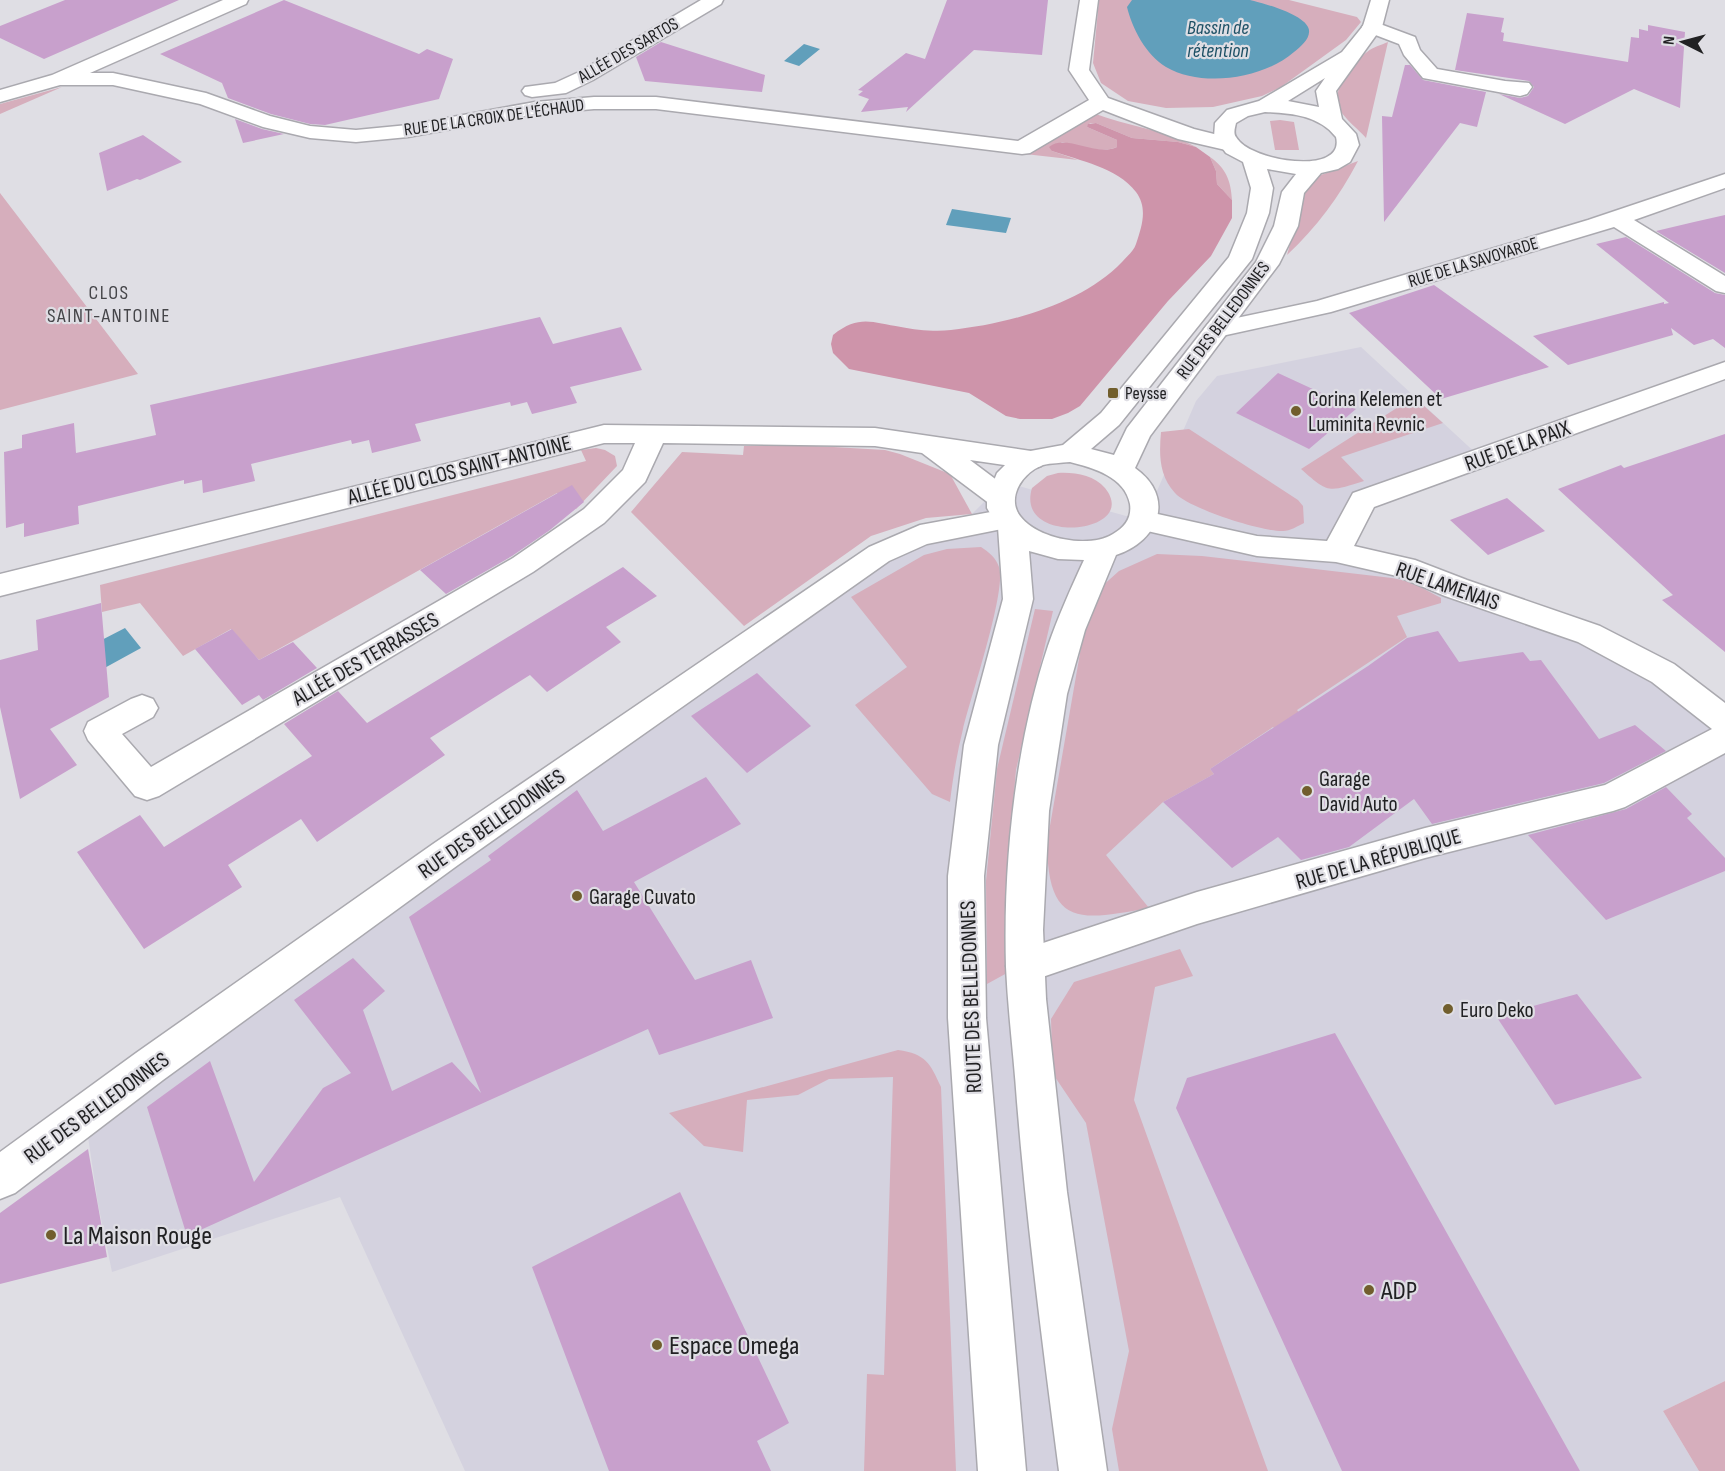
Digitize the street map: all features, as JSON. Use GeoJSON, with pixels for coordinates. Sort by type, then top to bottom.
{"type":"FeatureCollection","features":[{"type":"Feature","properties":{"kind":"street"},"geometry":{"type":"LineString","coordinates":[[0,96],[60,79],[239,0]]}},
{"type":"Feature","properties":{"kind":"street","name":"ALLÉE DES SARTOS"},"geometry":{"type":"LineString","coordinates":[[514,92],[559,89],[586,76],[714,0]]}},
{"type":"Feature","properties":{"kind":"street"},"geometry":{"type":"LineString","coordinates":[[1089,0],[1079,70],[1101,102],[1138,118],[1186,134],[1230,145],[1253,160],[1285,168],[1314,167],[1330,163],[1342,157],[1348,148],[1348,139],[1343,129],[1332,121],[1301,109],[1265,106]]}},
{"type":"Feature","properties":{"kind":"street"},"geometry":{"type":"LineString","coordinates":[[1332,121],[1326,91],[1351,53],[1372,27],[1380,0]]}},
{"type":"Feature","properties":{"kind":"street"},"geometry":{"type":"LineString","coordinates":[[1372,27],[1408,41],[1411,51],[1430,74],[1506,87]]}},
{"type":"Feature","properties":{"kind":"street"},"geometry":{"type":"LineString","coordinates":[[1138,118],[1214,118],[1265,106],[1351,53]]}},
{"type":"Feature","properties":{"kind":"street","name":"RUE DE LA CROIX DE L'ÉCHAUD"},"geometry":{"type":"LineString","coordinates":[[60,79],[113,79],[206,99],[263,121],[310,132],[356,136],[408,131],[535,108],[594,103],[656,103],[1022,148],[1101,102]]}},
{"type":"Feature","properties":{"kind":"street"},"geometry":{"type":"LineString","coordinates":[[1214,118],[1224,125],[1224,135],[1230,145]]}},
{"type":"Feature","properties":{"kind":"street","name":"RUE DES BELLEDONNES"},"geometry":{"type":"LineString","coordinates":[[1070,453],[1110,419],[1240,259],[1258,213],[1262,188],[1253,160]]}},
{"type":"Feature","properties":{"kind":"street","name":"RUE DES BELLEDONNES"},"geometry":{"type":"LineString","coordinates":[[1121,469],[1137,434],[1267,264],[1286,226],[1293,192],[1314,167]]}},
{"type":"Feature","properties":{"kind":"street","name":"RUE DE LA SAVOYARDE"},"geometry":{"type":"LineString","coordinates":[[1217,329],[1322,307],[1616,218],[1725,181]]}},
{"type":"Feature","properties":{"kind":"street"},"geometry":{"type":"LineString","coordinates":[[1616,218],[1725,286]]}},
{"type":"Feature","properties":{"kind":"street","name":"RUE DE LA PAIX"},"geometry":{"type":"LineString","coordinates":[[1336,552],[1363,500],[1725,370]]}},
{"type":"Feature","properties":{"kind":"street","name":"ALLÉE DU CLOS SAINT-ANTOINE"},"geometry":{"type":"LineString","coordinates":[[0,585],[604,434],[875,436],[1031,460]]}},
{"type":"Feature","properties":{"kind":"street","name":"ALLÉE DES TERRASSES"},"geometry":{"type":"LineString","coordinates":[[142,708],[100,731],[147,786],[523,565],[594,516],[635,475],[653,434]]}},
{"type":"Feature","properties":{"kind":"street","name":"ALLÉE DU CLOS SAINT-ANTOINE"},"geometry":{"type":"LineString","coordinates":[[927,444],[965,470],[1006,514]]}},
{"type":"Feature","properties":{"kind":"street"},"geometry":{"type":"LineString","coordinates":[[1070,453],[1101,459],[1121,469],[1134,480],[1142,493],[1146,507],[1143,521],[1135,533],[1122,543],[1104,550],[1079,552],[1053,549],[1030,540],[1006,514],[1004,483],[1014,469],[1049,454],[1070,453]]}},
{"type":"Feature","properties":{"kind":"street","name":"RUE DES BELLEDONNES"},"geometry":{"type":"LineString","coordinates":[[0,1178],[76,1119],[370,908],[650,711],[879,554],[920,535],[1006,514]]}},
{"type":"Feature","properties":{"kind":"street","name":"ROUTE DES BELLEDONNES"},"geometry":{"type":"LineString","coordinates":[[1002,1471],[967,1018],[966,876],[981,745],[1018,599],[1006,514]]}},
{"type":"Feature","properties":{"kind":"street","name":"RUE LAMENAIS"},"geometry":{"type":"LineString","coordinates":[[1143,521],[1257,546],[1336,552],[1404,567],[1456,588],[1589,634],[1663,673],[1725,721]]}},
{"type":"Feature","properties":{"kind":"street"},"geometry":{"type":"LineString","coordinates":[[1083,1471],[1047,1215],[1025,966],[1026,900],[1030,832],[1049,709],[1060,658],[1078,607],[1104,550]]}},
{"type":"Feature","properties":{"kind":"street","name":"RUE DE LA RÉPUBLIQUE"},"geometry":{"type":"LineString","coordinates":[[1025,966],[1197,908],[1425,843],[1613,797],[1725,738]]}},
{"type":"Feature","properties":{"kind":"shaded area"},"geometry":{"type":"Polygon","coordinates":[[[1099,0],[1289,0],[1357,17],[1361,22],[1346,40],[1281,87],[1262,96],[1213,107],[1166,108],[1128,101],[1101,83],[1093,63],[1099,0]]]}},
{"type":"Feature","properties":{"kind":"shaded area"},"geometry":{"type":"Polygon","coordinates":[[[1388,42],[1366,138],[1340,110],[1337,103],[1338,94],[1344,78],[1355,63],[1369,50],[1388,42]]]}},
{"type":"Feature","properties":{"kind":"shaded area"},"geometry":{"type":"Polygon","coordinates":[[[62,87],[0,114],[0,104],[62,87]]]}},
{"type":"Feature","properties":{"kind":"shaded area"},"geometry":{"type":"Polygon","coordinates":[[[1093,113],[1172,136],[1196,147],[1178,142],[1132,138],[1096,123],[1090,123],[1087,127],[1117,140],[1117,147],[1097,150],[1062,142],[1052,151],[1078,160],[1025,154],[1093,113]]]}},
{"type":"Feature","properties":{"kind":"shaded area"},"geometry":{"type":"Polygon","coordinates":[[[1270,121],[1294,122],[1299,150],[1275,150],[1270,121]]]}},
{"type":"Feature","properties":{"kind":"shaded area"},"geometry":{"type":"Polygon","coordinates":[[[1096,123],[1132,138],[1178,142],[1196,147],[1210,157],[1216,171],[1217,184],[1232,200],[1232,218],[1211,256],[1168,301],[1080,406],[1052,419],[1020,419],[1006,416],[969,393],[849,369],[833,353],[831,344],[833,335],[851,324],[874,322],[913,329],[945,331],[996,323],[1043,310],[1086,290],[1106,277],[1135,247],[1143,217],[1140,198],[1119,176],[1052,151],[1049,147],[1063,142],[1099,149],[1117,147],[1117,140],[1087,127],[1088,124],[1096,123]]]}},
{"type":"Feature","properties":{"kind":"shaded area"},"geometry":{"type":"Polygon","coordinates":[[[1210,157],[1227,176],[1232,200],[1217,184],[1216,171],[1210,157]]]}},
{"type":"Feature","properties":{"kind":"shaded area"},"geometry":{"type":"Polygon","coordinates":[[[1358,161],[1327,211],[1287,255],[1305,189],[1313,178],[1358,161]]]}},
{"type":"Feature","properties":{"kind":"shaded area"},"geometry":{"type":"Polygon","coordinates":[[[0,193],[138,374],[0,410],[0,193]]]}},
{"type":"Feature","properties":{"kind":"shaded area"},"geometry":{"type":"Polygon","coordinates":[[[1361,347],[1481,458],[1363,500],[1336,551],[1589,634],[1725,721],[1725,1381],[1663,1411],[1699,1471],[465,1471],[340,1197],[112,1272],[98,1204],[87,1130],[879,554],[978,524],[972,514],[1004,482],[1144,521],[1196,401],[1217,376],[1361,347]]]}},
{"type":"Feature","properties":{"kind":"shaded area"},"geometry":{"type":"Polygon","coordinates":[[[1414,397],[1443,423],[1341,457],[1364,481],[1336,489],[1324,487],[1301,469],[1414,397]]]}},
{"type":"Feature","properties":{"kind":"shaded area"},"geometry":{"type":"Polygon","coordinates":[[[1189,429],[1298,500],[1303,506],[1304,523],[1286,531],[1259,528],[1209,512],[1175,493],[1166,479],[1161,464],[1161,432],[1189,429]]]}},
{"type":"Feature","properties":{"kind":"shaded area"},"geometry":{"type":"Polygon","coordinates":[[[744,446],[816,446],[885,450],[900,454],[950,474],[972,514],[926,518],[871,536],[744,626],[631,512],[682,452],[743,455],[744,446]]]}},
{"type":"Feature","properties":{"kind":"shaded area"},"geometry":{"type":"Polygon","coordinates":[[[596,448],[615,456],[617,466],[576,509],[557,493],[259,660],[231,629],[183,656],[140,603],[102,612],[100,585],[586,461],[581,450],[596,448]]]}},
{"type":"Feature","properties":{"kind":"shaded area"},"geometry":{"type":"Polygon","coordinates":[[[1058,473],[1083,475],[1095,480],[1105,488],[1112,504],[1107,516],[1093,524],[1076,527],[1057,526],[1041,519],[1031,507],[1032,488],[1047,476],[1058,473]]]}},
{"type":"Feature","properties":{"kind":"shaded area"},"geometry":{"type":"Polygon","coordinates":[[[981,547],[989,553],[999,567],[998,598],[961,738],[950,802],[932,794],[855,705],[907,667],[851,597],[924,555],[947,549],[981,547]]]}},
{"type":"Feature","properties":{"kind":"shaded area"},"geometry":{"type":"Polygon","coordinates":[[[1157,554],[1202,556],[1392,578],[1411,582],[1441,598],[1441,603],[1397,616],[1407,637],[1297,710],[1301,715],[1276,730],[1273,727],[1210,769],[1214,774],[1163,802],[1106,855],[1149,908],[1104,915],[1072,912],[1061,904],[1054,890],[1049,870],[1047,843],[1083,636],[1100,588],[1119,571],[1157,554]]]}},
{"type":"Feature","properties":{"kind":"shaded area"},"geometry":{"type":"Polygon","coordinates":[[[1035,609],[1053,611],[1016,770],[1006,881],[1007,973],[987,984],[986,881],[997,769],[1035,609]]]}},
{"type":"Feature","properties":{"kind":"shaded area"},"geometry":{"type":"Polygon","coordinates":[[[1180,949],[1193,976],[1155,987],[1134,1100],[1268,1471],[1119,1471],[1112,1429],[1129,1351],[1086,1123],[1055,1077],[1051,1019],[1074,982],[1180,949]]]}},
{"type":"Feature","properties":{"kind":"shaded area"},"geometry":{"type":"Polygon","coordinates":[[[898,1050],[915,1054],[926,1061],[941,1087],[956,1471],[864,1471],[867,1374],[884,1375],[893,1077],[829,1079],[798,1095],[747,1100],[743,1152],[704,1146],[669,1113],[898,1050]]]}},
{"type":"Feature","properties":{"kind":"shaded area"},"geometry":{"type":"Polygon","coordinates":[[[1725,1381],[1725,1471],[1699,1471],[1663,1411],[1725,1381]]]}},
{"type":"Feature","properties":{"kind":"water","name":"Bassin de rétention"},"geometry":{"type":"Polygon","coordinates":[[[1132,0],[1250,0],[1274,7],[1301,19],[1309,33],[1294,52],[1266,69],[1232,78],[1197,77],[1166,67],[1152,56],[1136,32],[1129,15],[1127,7],[1132,0]]]}},
{"type":"Feature","properties":{"kind":"water"},"geometry":{"type":"Polygon","coordinates":[[[804,44],[820,49],[799,66],[784,61],[804,44]]]}},
{"type":"Feature","properties":{"kind":"water"},"geometry":{"type":"Polygon","coordinates":[[[952,209],[1011,218],[1006,233],[946,225],[952,209]]]}},
{"type":"Feature","properties":{"kind":"water"},"geometry":{"type":"Polygon","coordinates":[[[125,628],[141,648],[79,682],[61,661],[125,628]]]}},
{"type":"Feature","properties":{"kind":"building"},"geometry":{"type":"Polygon","coordinates":[[[65,0],[179,0],[44,59],[0,38],[0,26],[65,0]]]}},
{"type":"Feature","properties":{"kind":"building"},"geometry":{"type":"Polygon","coordinates":[[[284,0],[419,54],[427,49],[453,59],[439,99],[325,125],[310,124],[271,114],[228,98],[222,83],[160,54],[284,0]]]}},
{"type":"Feature","properties":{"kind":"building"},"geometry":{"type":"Polygon","coordinates":[[[947,0],[1048,0],[1042,55],[974,50],[906,112],[908,107],[861,112],[869,99],[858,95],[863,91],[858,90],[906,53],[925,59],[947,0]]]}},
{"type":"Feature","properties":{"kind":"building"},"geometry":{"type":"Polygon","coordinates":[[[1467,13],[1504,18],[1501,32],[1504,33],[1503,41],[1628,62],[1631,37],[1639,38],[1639,29],[1648,31],[1648,25],[1685,32],[1680,108],[1634,89],[1565,124],[1499,94],[1520,98],[1528,96],[1534,87],[1529,81],[1455,70],[1467,13]]]}},
{"type":"Feature","properties":{"kind":"building"},"geometry":{"type":"Polygon","coordinates":[[[661,42],[765,75],[762,92],[645,81],[636,57],[661,42]]]}},
{"type":"Feature","properties":{"kind":"building"},"geometry":{"type":"Polygon","coordinates":[[[1405,65],[1410,65],[1423,80],[1486,92],[1477,127],[1460,123],[1384,222],[1382,116],[1392,117],[1405,65]]]}},
{"type":"Feature","properties":{"kind":"building"},"geometry":{"type":"Polygon","coordinates":[[[235,119],[262,129],[284,134],[243,143],[235,119]]]}},
{"type":"Feature","properties":{"kind":"building"},"geometry":{"type":"Polygon","coordinates":[[[143,135],[182,162],[107,191],[99,153],[143,135]]]}},
{"type":"Feature","properties":{"kind":"building"},"geometry":{"type":"Polygon","coordinates":[[[1725,215],[1725,273],[1656,231],[1694,222],[1725,215]]]}},
{"type":"Feature","properties":{"kind":"building"},"geometry":{"type":"Polygon","coordinates":[[[1626,237],[1715,293],[1725,295],[1725,348],[1713,339],[1694,345],[1671,328],[1673,335],[1568,365],[1533,336],[1664,302],[1664,304],[1669,303],[1596,244],[1626,237]]]}},
{"type":"Feature","properties":{"kind":"building"},"geometry":{"type":"Polygon","coordinates":[[[1434,285],[1549,367],[1441,399],[1349,313],[1434,285]]]}},
{"type":"Feature","properties":{"kind":"building"},"geometry":{"type":"Polygon","coordinates":[[[540,317],[553,344],[621,327],[642,370],[570,387],[577,403],[532,414],[527,402],[511,406],[510,402],[415,424],[421,441],[372,453],[369,440],[352,444],[351,440],[251,464],[255,481],[203,493],[202,480],[184,484],[184,480],[78,506],[79,524],[24,537],[24,523],[6,528],[4,452],[22,448],[22,435],[74,423],[76,453],[156,435],[150,405],[540,317]]]}},
{"type":"Feature","properties":{"kind":"building","name":"Corina Kelemen et Luminita Revnic"},"geometry":{"type":"Polygon","coordinates":[[[1278,373],[1356,409],[1309,449],[1236,413],[1278,373]]]}},
{"type":"Feature","properties":{"kind":"building"},"geometry":{"type":"Polygon","coordinates":[[[1725,434],[1725,652],[1662,600],[1673,595],[1558,489],[1621,465],[1624,468],[1725,434]]]}},
{"type":"Feature","properties":{"kind":"building"},"geometry":{"type":"Polygon","coordinates":[[[572,485],[584,502],[550,530],[512,556],[446,594],[420,570],[572,485]]]}},
{"type":"Feature","properties":{"kind":"building"},"geometry":{"type":"Polygon","coordinates":[[[1507,498],[1545,531],[1488,555],[1450,520],[1507,498]]]}},
{"type":"Feature","properties":{"kind":"building"},"geometry":{"type":"Polygon","coordinates":[[[623,567],[657,596],[606,627],[621,642],[547,692],[530,675],[430,738],[445,755],[317,842],[301,819],[228,865],[242,887],[144,949],[77,852],[140,815],[164,847],[312,756],[284,724],[338,691],[367,723],[623,567]]]}},
{"type":"Feature","properties":{"kind":"building"},"geometry":{"type":"Polygon","coordinates":[[[101,603],[109,697],[50,729],[77,765],[20,799],[0,707],[0,660],[38,650],[36,620],[101,603]]]}},
{"type":"Feature","properties":{"kind":"building"},"geometry":{"type":"Polygon","coordinates":[[[232,629],[259,660],[293,642],[317,668],[263,700],[259,695],[242,705],[195,649],[232,629]]]}},
{"type":"Feature","properties":{"kind":"building"},"geometry":{"type":"Polygon","coordinates":[[[1438,631],[1459,662],[1523,652],[1530,661],[1541,660],[1599,739],[1635,725],[1666,751],[1604,783],[1432,824],[1414,799],[1349,847],[1301,860],[1278,837],[1232,868],[1163,802],[1214,774],[1210,769],[1407,638],[1438,631]]]}},
{"type":"Feature","properties":{"kind":"building"},"geometry":{"type":"Polygon","coordinates":[[[757,673],[811,726],[747,773],[691,716],[757,673]]]}},
{"type":"Feature","properties":{"kind":"building"},"geometry":{"type":"Polygon","coordinates":[[[706,777],[741,824],[634,882],[695,980],[751,960],[773,1018],[659,1055],[648,1029],[187,1236],[147,1107],[210,1061],[254,1182],[323,1088],[351,1073],[294,1000],[353,958],[385,991],[363,1010],[392,1091],[452,1062],[481,1093],[409,917],[491,860],[488,856],[577,790],[603,831],[706,777]]]}},
{"type":"Feature","properties":{"kind":"building"},"geometry":{"type":"Polygon","coordinates":[[[1666,787],[1692,814],[1687,818],[1725,858],[1725,871],[1606,920],[1528,835],[1626,809],[1666,787]]]}},
{"type":"Feature","properties":{"kind":"building"},"geometry":{"type":"Polygon","coordinates":[[[1577,994],[1642,1078],[1555,1105],[1496,1016],[1577,994]]]}},
{"type":"Feature","properties":{"kind":"building","name":"ADP"},"geometry":{"type":"Polygon","coordinates":[[[1335,1033],[1580,1471],[1342,1471],[1176,1108],[1187,1078],[1335,1033]]]}},
{"type":"Feature","properties":{"kind":"building","name":"La Maison Rouge"},"geometry":{"type":"Polygon","coordinates":[[[88,1149],[107,1257],[0,1284],[0,1213],[88,1149]]]}},
{"type":"Feature","properties":{"kind":"building","name":"Espace Omega"},"geometry":{"type":"Polygon","coordinates":[[[680,1192],[789,1423],[757,1441],[771,1471],[609,1471],[532,1267],[680,1192]]]}},
{"type":"Feature","properties":{"kind":"place","name":"Peysse"},"geometry":{"type":"Point","coordinates":[1113,393]}},
{"type":"Feature","properties":{"kind":"place","name":"Corina Kelemen et Luminita Revnic"},"geometry":{"type":"Point","coordinates":[1296,411]}},
{"type":"Feature","properties":{"kind":"place","name":"Garage David Auto"},"geometry":{"type":"Point","coordinates":[1307,791]}},
{"type":"Feature","properties":{"kind":"place","name":"Garage Cuvato"},"geometry":{"type":"Point","coordinates":[577,896]}},
{"type":"Feature","properties":{"kind":"place","name":"Euro Deko"},"geometry":{"type":"Point","coordinates":[1448,1009]}},
{"type":"Feature","properties":{"kind":"place","name":"La Maison Rouge"},"geometry":{"type":"Point","coordinates":[51,1235]}},
{"type":"Feature","properties":{"kind":"place","name":"ADP"},"geometry":{"type":"Point","coordinates":[1369,1290]}},
{"type":"Feature","properties":{"kind":"place","name":"Espace Omega"},"geometry":{"type":"Point","coordinates":[657,1345]}},
{"type":"Feature","properties":{"kind":"district","name":"CLOS SAINT-ANTOINE"},"geometry":{"type":"Point","coordinates":[109,304]}}]}
